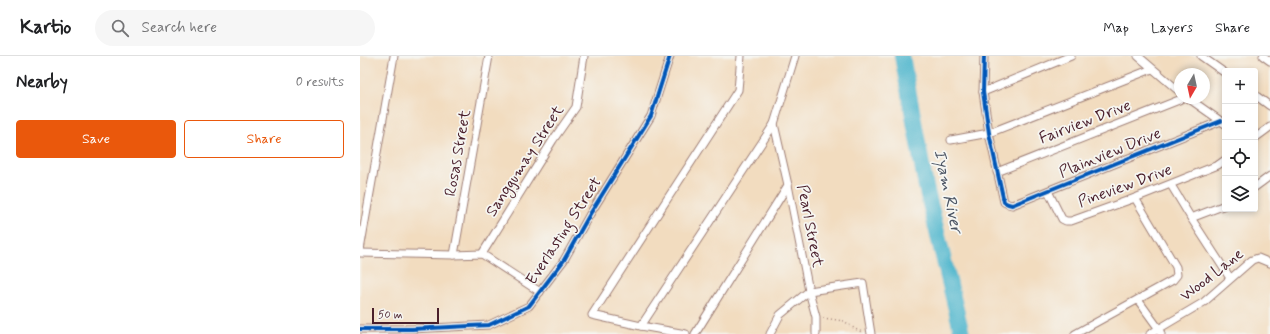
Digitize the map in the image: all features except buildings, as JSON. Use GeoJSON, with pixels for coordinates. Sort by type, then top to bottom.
{"type":"FeatureCollection","features":[{"type":"Feature","properties":{"kind":"street"},"geometry":{"type":"LineString","coordinates":[[394,56],[360,252],[454,255],[482,254],[540,292]]}},
{"type":"Feature","properties":{"kind":"street","name":"Rosas Street"},"geometry":{"type":"LineString","coordinates":[[454,255],[489,56]]}},
{"type":"Feature","properties":{"kind":"street","name":"Sanggumay Street"},"geometry":{"type":"LineString","coordinates":[[482,254],[553,140],[576,107],[584,56]]}},
{"type":"Feature","properties":{"kind":"street","name":"Everlasting Street"},"geometry":{"type":"LineString","coordinates":[[360,329],[412,329],[489,325],[529,306],[564,260],[590,214],[651,116],[670,56]]}},
{"type":"Feature","properties":{"kind":"street"},"geometry":{"type":"LineString","coordinates":[[686,334],[592,315],[738,90],[741,56]]}},
{"type":"Feature","properties":{"kind":"street"},"geometry":{"type":"LineString","coordinates":[[641,326],[774,124],[795,56]]}},
{"type":"Feature","properties":{"kind":"street"},"geometry":{"type":"LineString","coordinates":[[984,56],[983,92],[997,172]]}},
{"type":"Feature","properties":{"kind":"street"},"geometry":{"type":"LineString","coordinates":[[983,92],[1071,56]]}},
{"type":"Feature","properties":{"kind":"street"},"geometry":{"type":"LineString","coordinates":[[1138,56],[1174,87]]}},
{"type":"Feature","properties":{"kind":"street"},"geometry":{"type":"LineString","coordinates":[[1202,56],[1222,71]]}},
{"type":"Feature","properties":{"kind":"street"},"geometry":{"type":"LineString","coordinates":[[1263,56],[1270,61]]}},
{"type":"Feature","properties":{"kind":"street"},"geometry":{"type":"LineString","coordinates":[[951,140],[989,133],[1152,69]]}},
{"type":"Feature","properties":{"kind":"street"},"geometry":{"type":"LineString","coordinates":[[1258,97],[1270,106]]}},
{"type":"Feature","properties":{"kind":"street","name":"Fairview Drive"},"geometry":{"type":"LineString","coordinates":[[997,172],[1174,102]]}},
{"type":"Feature","properties":{"kind":"street"},"geometry":{"type":"LineString","coordinates":[[1196,104],[1222,122]]}},
{"type":"Feature","properties":{"kind":"street","name":"Plainview Drive"},"geometry":{"type":"LineString","coordinates":[[997,172],[1004,202],[1012,205],[1222,123]]}},
{"type":"Feature","properties":{"kind":"street","name":"Pearl Street"},"geometry":{"type":"LineString","coordinates":[[774,124],[809,291],[816,317],[816,334]]}},
{"type":"Feature","properties":{"kind":"street"},"geometry":{"type":"LineString","coordinates":[[1258,136],[1270,127]]}},
{"type":"Feature","properties":{"kind":"street","name":"Pineview Drive"},"geometry":{"type":"LineString","coordinates":[[1048,191],[1062,219],[1066,222],[1171,185],[1222,162]]}},
{"type":"Feature","properties":{"kind":"street"},"geometry":{"type":"LineString","coordinates":[[1258,185],[1270,176]]}},
{"type":"Feature","properties":{"kind":"street"},"geometry":{"type":"LineString","coordinates":[[695,334],[788,185]]}},
{"type":"Feature","properties":{"kind":"street"},"geometry":{"type":"LineString","coordinates":[[1171,185],[1230,278]]}},
{"type":"Feature","properties":{"kind":"street"},"geometry":{"type":"LineString","coordinates":[[1075,334],[1173,280],[1178,275],[1176,268],[1135,198]]}},
{"type":"Feature","properties":{"kind":"street"},"geometry":{"type":"LineString","coordinates":[[1191,218],[1222,206]]}},
{"type":"Feature","properties":{"kind":"street","name":"Wood Lane"},"geometry":{"type":"LineString","coordinates":[[1150,334],[1160,332],[1204,302],[1252,260],[1258,258],[1270,263]]}},
{"type":"Feature","properties":{"kind":"street"},"geometry":{"type":"LineString","coordinates":[[770,334],[780,314],[809,291],[863,283],[871,334]]}},
{"type":"Feature","properties":{"kind":"street"},"geometry":{"type":"LineString","coordinates":[[1138,300],[1160,332]]}},
{"type":"Feature","properties":{"kind":"street"},"geometry":{"type":"LineString","coordinates":[[489,325],[491,334]]}},
{"type":"Feature","properties":{"kind":"path"},"geometry":{"type":"LineString","coordinates":[[816,317],[844,321],[854,329],[866,334]]}},
{"type":"Feature","properties":{"kind":"waterway","name":"Iyam River"},"geometry":{"type":"LineString","coordinates":[[902,56],[926,187],[962,334]]}},
{"type":"Feature","properties":{"kind":"cycle path"},"geometry":{"type":"LineString","coordinates":[[360,329],[412,329],[489,325],[529,306],[564,260],[590,214],[651,116],[670,56]]}},
{"type":"Feature","properties":{"kind":"cycle path"},"geometry":{"type":"LineString","coordinates":[[984,56],[983,92],[989,133],[1004,202],[1008,204],[1012,205],[1221,121]]}}]}
